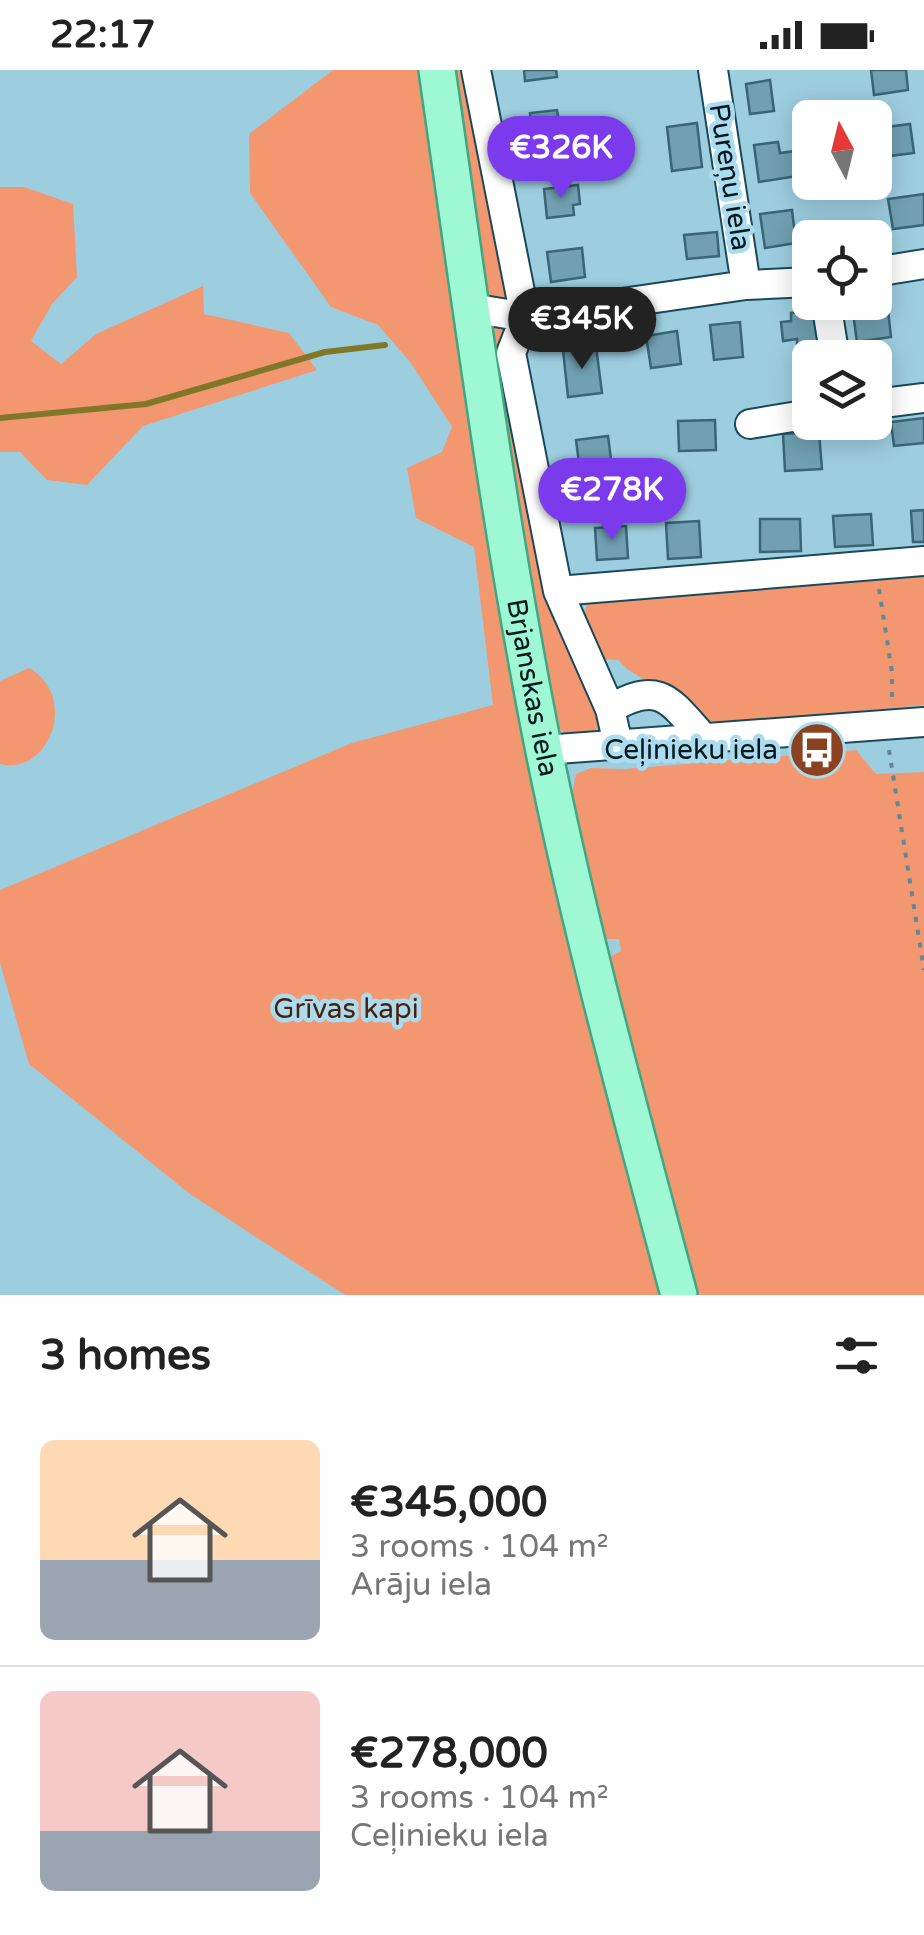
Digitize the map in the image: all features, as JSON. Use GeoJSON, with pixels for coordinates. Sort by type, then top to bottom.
{"type":"FeatureCollection","features":[{"type":"Feature","properties":{"kind":"main road","name":"Brjanskas iela"},"geometry":{"type":"LineString","coordinates":[[437,70],[544,750],[589,950],[678,1295]]}},
{"type":"Feature","properties":{"kind":"street"},"geometry":{"type":"LineString","coordinates":[[476,70],[525,317],[512,353],[558,591],[610,710],[618,744]]}},
{"type":"Feature","properties":{"kind":"street","name":"Pureņu iela"},"geometry":{"type":"LineString","coordinates":[[713,70],[746,285]]}},
{"type":"Feature","properties":{"kind":"street"},"geometry":{"type":"LineString","coordinates":[[892,269],[924,264]]}},
{"type":"Feature","properties":{"kind":"street"},"geometry":{"type":"LineString","coordinates":[[472,308],[525,317],[746,285],[792,283]]}},
{"type":"Feature","properties":{"kind":"street"},"geometry":{"type":"LineString","coordinates":[[892,402],[924,398]]}},
{"type":"Feature","properties":{"kind":"street"},"geometry":{"type":"LineString","coordinates":[[750,424],[792,417]]}},
{"type":"Feature","properties":{"kind":"street"},"geometry":{"type":"LineString","coordinates":[[558,591],[924,561]]}},
{"type":"Feature","properties":{"kind":"street"},"geometry":{"type":"LineString","coordinates":[[610,710],[631,696],[658,695],[672,703],[703,737]]}},
{"type":"Feature","properties":{"kind":"street"},"geometry":{"type":"LineString","coordinates":[[544,750],[924,722]]}},
{"type":"Feature","properties":{"kind":"path"},"geometry":{"type":"LineString","coordinates":[[874,564],[892,672],[892,708],[884,724],[924,970]]}},
{"type":"Feature","properties":{"kind":"green space","name":"Grīvas kapi"},"geometry":{"type":"Polygon","coordinates":[[[333,70],[419,70],[493,556],[664,1295],[345,1295],[190,1194],[29,1064],[0,963],[0,890],[352,743],[493,705],[474,547],[416,518],[407,468],[442,452],[452,427],[411,363],[378,325],[331,307],[250,193],[249,134],[333,70]]]}},
{"type":"Feature","properties":{"kind":"green space"},"geometry":{"type":"Polygon","coordinates":[[[447,70],[461,70],[513,306],[478,288],[447,70]]]}},
{"type":"Feature","properties":{"kind":"green space"},"geometry":{"type":"Polygon","coordinates":[[[0,187],[24,187],[73,204],[77,277],[52,304],[31,341],[61,364],[96,334],[203,286],[204,314],[289,333],[317,370],[143,426],[87,485],[47,480],[20,452],[0,452],[0,187]]]}},
{"type":"Feature","properties":{"kind":"green space"},"geometry":{"type":"Polygon","coordinates":[[[489,322],[507,327],[597,707],[599,730],[566,735],[546,714],[489,322]]]}},
{"type":"Feature","properties":{"kind":"green space"},"geometry":{"type":"Polygon","coordinates":[[[924,576],[924,705],[718,725],[618,660],[600,659],[582,619],[589,599],[924,576]]]}},
{"type":"Feature","properties":{"kind":"green space"},"geometry":{"type":"Polygon","coordinates":[[[29,668],[53,696],[52,731],[33,758],[18,764],[0,764],[0,681],[29,668]]]}},
{"type":"Feature","properties":{"kind":"green space"},"geometry":{"type":"Polygon","coordinates":[[[856,750],[876,774],[924,772],[924,1295],[692,1295],[605,959],[621,951],[619,939],[607,939],[597,931],[570,803],[576,774],[591,768],[624,769],[856,750]]]}},
{"type":"Feature","properties":{"kind":"building"},"geometry":{"type":"Polygon","coordinates":[[[524,70],[556,70],[557,77],[525,81],[524,70]]]}},
{"type":"Feature","properties":{"kind":"building"},"geometry":{"type":"Polygon","coordinates":[[[871,70],[906,70],[908,90],[874,95],[871,70]]]}},
{"type":"Feature","properties":{"kind":"building"},"geometry":{"type":"Polygon","coordinates":[[[770,80],[774,111],[750,114],[746,84],[770,80]]]}},
{"type":"Feature","properties":{"kind":"building"},"geometry":{"type":"Polygon","coordinates":[[[557,110],[559,122],[569,121],[571,139],[563,140],[565,154],[535,157],[530,113],[557,110]]]}},
{"type":"Feature","properties":{"kind":"building"},"geometry":{"type":"Polygon","coordinates":[[[697,123],[702,167],[672,171],[667,127],[697,123]]]}},
{"type":"Feature","properties":{"kind":"building"},"geometry":{"type":"Polygon","coordinates":[[[910,124],[914,153],[892,156],[892,126],[910,124]]]}},
{"type":"Feature","properties":{"kind":"building"},"geometry":{"type":"Polygon","coordinates":[[[778,142],[780,153],[792,151],[792,177],[759,182],[754,145],[778,142]]]}},
{"type":"Feature","properties":{"kind":"building"},"geometry":{"type":"Polygon","coordinates":[[[578,185],[580,204],[573,205],[574,215],[547,218],[544,189],[578,185]]]}},
{"type":"Feature","properties":{"kind":"building"},"geometry":{"type":"Polygon","coordinates":[[[924,194],[924,225],[893,229],[888,200],[924,194]]]}},
{"type":"Feature","properties":{"kind":"building"},"geometry":{"type":"Polygon","coordinates":[[[792,210],[792,244],[765,248],[760,214],[792,210]]]}},
{"type":"Feature","properties":{"kind":"building"},"geometry":{"type":"Polygon","coordinates":[[[717,232],[719,256],[687,259],[684,235],[717,232]]]}},
{"type":"Feature","properties":{"kind":"building"},"geometry":{"type":"Polygon","coordinates":[[[582,248],[585,277],[551,282],[547,252],[582,248]]]}},
{"type":"Feature","properties":{"kind":"building"},"geometry":{"type":"Polygon","coordinates":[[[791,313],[792,320],[818,320],[819,340],[783,341],[781,322],[791,321],[791,313]]]}},
{"type":"Feature","properties":{"kind":"building"},"geometry":{"type":"Polygon","coordinates":[[[854,320],[889,320],[891,337],[857,340],[854,320]]]}},
{"type":"Feature","properties":{"kind":"building"},"geometry":{"type":"Polygon","coordinates":[[[740,322],[743,357],[714,360],[710,325],[740,322]]]}},
{"type":"Feature","properties":{"kind":"building"},"geometry":{"type":"Polygon","coordinates":[[[677,331],[681,364],[651,368],[646,336],[677,331]]]}},
{"type":"Feature","properties":{"kind":"building"},"geometry":{"type":"Polygon","coordinates":[[[596,346],[602,393],[568,397],[563,350],[596,346]]]}},
{"type":"Feature","properties":{"kind":"building"},"geometry":{"type":"Polygon","coordinates":[[[924,418],[924,443],[894,446],[892,422],[924,418]]]}},
{"type":"Feature","properties":{"kind":"building"},"geometry":{"type":"Polygon","coordinates":[[[715,420],[716,450],[679,451],[678,421],[715,420]]]}},
{"type":"Feature","properties":{"kind":"building"},"geometry":{"type":"Polygon","coordinates":[[[783,434],[792,434],[792,440],[820,440],[822,469],[785,471],[783,434]]]}},
{"type":"Feature","properties":{"kind":"building"},"geometry":{"type":"Polygon","coordinates":[[[608,436],[612,467],[580,471],[576,440],[608,436]]]}},
{"type":"Feature","properties":{"kind":"building"},"geometry":{"type":"Polygon","coordinates":[[[924,510],[924,542],[913,542],[911,511],[924,510]]]}},
{"type":"Feature","properties":{"kind":"building"},"geometry":{"type":"Polygon","coordinates":[[[871,514],[873,545],[835,547],[833,516],[871,514]]]}},
{"type":"Feature","properties":{"kind":"building"},"geometry":{"type":"Polygon","coordinates":[[[760,519],[800,519],[801,551],[760,552],[760,519]]]}},
{"type":"Feature","properties":{"kind":"building"},"geometry":{"type":"Polygon","coordinates":[[[699,521],[701,557],[668,559],[666,523],[699,521]]]}},
{"type":"Feature","properties":{"kind":"building"},"geometry":{"type":"Polygon","coordinates":[[[626,526],[628,558],[597,560],[595,528],[626,526]]]}},
{"type":"Feature","properties":{"kind":"waterway"},"geometry":{"type":"LineString","coordinates":[[0,418],[146,404],[325,352],[385,345]]}},
{"type":"Feature","properties":{"kind":"place","name":"Ceļinieku iela"},"geometry":{"type":"Point","coordinates":[817,750]}}]}
